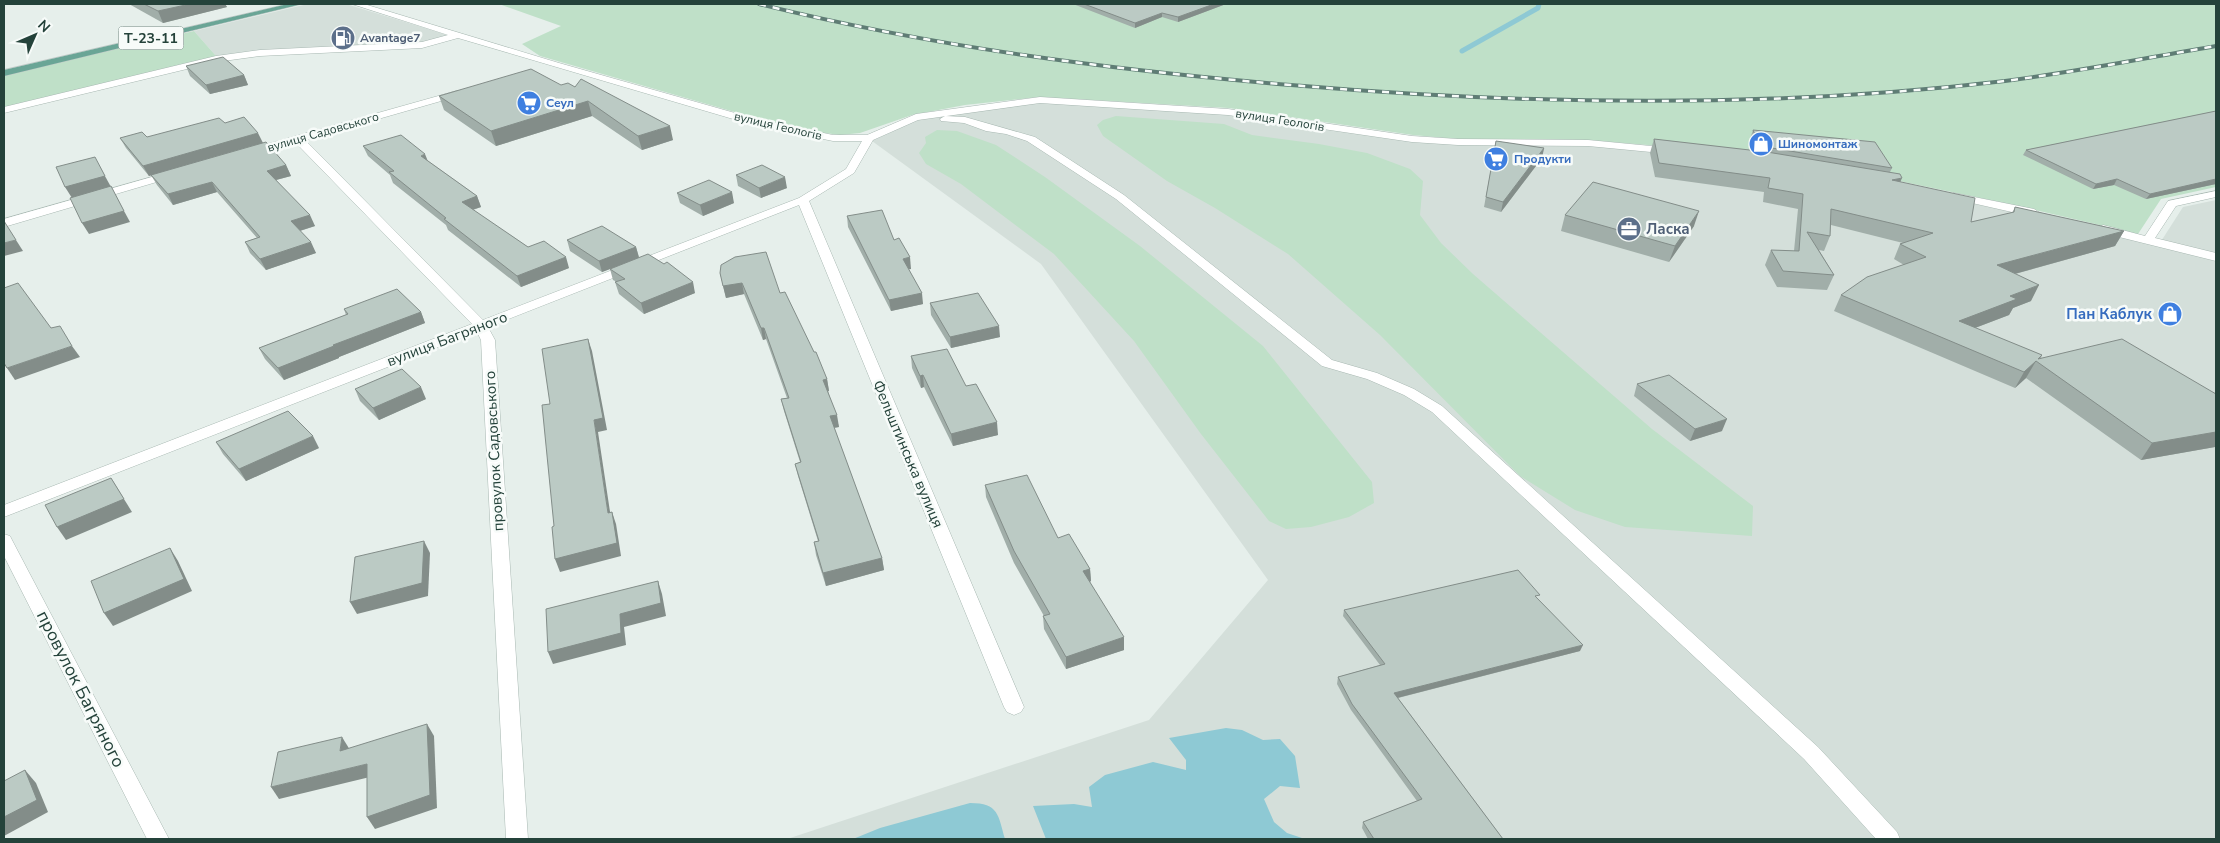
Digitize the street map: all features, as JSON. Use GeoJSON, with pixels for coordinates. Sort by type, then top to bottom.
{"type":"FeatureCollection","features":[{"type":"Feature","properties":{"kind":"main road","name":"Т-23-11"},"geometry":{"type":"LineString","coordinates":[[4,73],[298,4]]}},
{"type":"Feature","properties":{"kind":"street","name":"вулиця Геологів"},"geometry":{"type":"LineString","coordinates":[[356,4],[556,65],[772,126],[833,138],[869,138],[916,117],[1007,103],[1056,100],[1228,112],[1412,139],[1458,142],[1588,143],[1682,151]]}},
{"type":"Feature","properties":{"kind":"street"},"geometry":{"type":"LineString","coordinates":[[4,110],[216,58],[269,52],[422,45],[458,35]]}},
{"type":"Feature","properties":{"kind":"street"},"geometry":{"type":"LineString","coordinates":[[536,71],[556,65]]}},
{"type":"Feature","properties":{"kind":"street","name":"вулиця Садовського"},"geometry":{"type":"LineString","coordinates":[[241,155],[470,90]]}},
{"type":"Feature","properties":{"kind":"street"},"geometry":{"type":"LineString","coordinates":[[916,117],[965,120],[990,129],[1008,131],[1030,139],[1120,197],[1327,363],[1372,376],[1409,392],[1437,409],[1811,753],[1889,839]]}},
{"type":"Feature","properties":{"kind":"street","name":"вулиця Багряного"},"geometry":{"type":"LineString","coordinates":[[4,511],[802,200],[850,171],[869,138]]}},
{"type":"Feature","properties":{"kind":"street","name":"провулок Садовського"},"geometry":{"type":"LineString","coordinates":[[298,139],[481,326],[488,340],[517,839]]}},
{"type":"Feature","properties":{"kind":"street"},"geometry":{"type":"LineString","coordinates":[[4,223],[184,171]]}},
{"type":"Feature","properties":{"kind":"street"},"geometry":{"type":"LineString","coordinates":[[1946,194],[2045,216]]}},
{"type":"Feature","properties":{"kind":"street"},"geometry":{"type":"LineString","coordinates":[[2148,240],[2172,203],[2216,194]]}},
{"type":"Feature","properties":{"kind":"street","name":"Фельштинська вулиця"},"geometry":{"type":"LineString","coordinates":[[802,200],[1014,708]]}},
{"type":"Feature","properties":{"kind":"street"},"geometry":{"type":"LineString","coordinates":[[2092,227],[2216,257]]}},
{"type":"Feature","properties":{"kind":"street","name":"провулок Багряного"},"geometry":{"type":"LineString","coordinates":[[4,540],[158,839]]}},
{"type":"Feature","properties":{"kind":"shaded area"},"geometry":{"type":"Polygon","coordinates":[[[308,4],[346,4],[448,35],[421,43],[216,56],[194,31],[308,4]]]}},
{"type":"Feature","properties":{"kind":"shaded area"},"geometry":{"type":"Polygon","coordinates":[[[1040,103],[1227,114],[1412,142],[1459,145],[1590,146],[1710,157],[1856,179],[2008,211],[2158,246],[2183,207],[2216,200],[2216,839],[787,839],[1149,720],[1268,580],[1041,264],[872,141],[919,119],[1040,103]]]}},
{"type":"Feature","properties":{"kind":"green space"},"geometry":{"type":"Polygon","coordinates":[[[499,4],[2216,4],[2216,187],[2161,199],[2138,234],[2009,204],[1856,172],[1709,150],[1587,140],[1457,139],[1413,135],[1229,108],[1040,97],[965,105],[912,115],[860,133],[840,135],[810,131],[759,119],[540,56],[522,44],[561,26],[499,4]]]}},
{"type":"Feature","properties":{"kind":"green space"},"geometry":{"type":"Polygon","coordinates":[[[194,31],[216,56],[4,107],[4,75],[194,31]]]}},
{"type":"Feature","properties":{"kind":"green space"},"geometry":{"type":"Polygon","coordinates":[[[1116,116],[1224,124],[1252,135],[1367,153],[1410,169],[1423,181],[1420,215],[1441,243],[1473,274],[1652,429],[1753,506],[1752,536],[1625,527],[1575,510],[1520,476],[1380,335],[1288,254],[1215,208],[1167,181],[1103,136],[1097,125],[1103,120],[1116,116]]]}},
{"type":"Feature","properties":{"kind":"green space"},"geometry":{"type":"Polygon","coordinates":[[[937,130],[957,131],[996,145],[1045,177],[1140,246],[1263,346],[1372,482],[1374,503],[1349,517],[1311,527],[1286,529],[1269,521],[1201,434],[1134,341],[1054,254],[961,184],[926,164],[919,153],[926,143],[925,137],[937,130]]]}},
{"type":"Feature","properties":{"kind":"water"},"geometry":{"type":"Polygon","coordinates":[[[1226,728],[1242,730],[1263,740],[1280,739],[1295,756],[1300,788],[1280,786],[1264,799],[1274,822],[1287,833],[1305,839],[1046,839],[1033,806],[1074,804],[1092,807],[1089,787],[1105,775],[1153,762],[1186,770],[1186,760],[1169,738],[1226,728]]]}},
{"type":"Feature","properties":{"kind":"water"},"geometry":{"type":"Polygon","coordinates":[[[970,803],[987,805],[996,812],[1005,839],[853,839],[880,828],[970,803]]]}},
{"type":"Feature","properties":{"kind":"building"},"geometry":{"type":"Polygon","coordinates":[[[144,4],[190,4],[158,11],[144,4]]]}},
{"type":"Feature","properties":{"kind":"building"},"geometry":{"type":"Polygon","coordinates":[[[1084,4],[1214,4],[1178,17],[1162,13],[1135,23],[1084,4]]]}},
{"type":"Feature","properties":{"kind":"building"},"geometry":{"type":"Polygon","coordinates":[[[223,57],[244,75],[206,85],[186,66],[223,57]]]}},
{"type":"Feature","properties":{"kind":"building"},"geometry":{"type":"Polygon","coordinates":[[[531,69],[561,85],[568,83],[575,87],[581,79],[670,126],[638,136],[588,101],[491,131],[439,96],[531,69]]]}},
{"type":"Feature","properties":{"kind":"building"},"geometry":{"type":"Polygon","coordinates":[[[2216,111],[2216,179],[2150,194],[2117,179],[2096,184],[2026,150],[2216,111]]]}},
{"type":"Feature","properties":{"kind":"building"},"geometry":{"type":"Polygon","coordinates":[[[244,117],[258,133],[143,166],[120,138],[142,132],[147,137],[219,118],[225,123],[244,117]]]}},
{"type":"Feature","properties":{"kind":"building"},"geometry":{"type":"Polygon","coordinates":[[[1753,130],[1875,142],[1892,168],[1760,146],[1753,130]]]}},
{"type":"Feature","properties":{"kind":"building"},"geometry":{"type":"Polygon","coordinates":[[[401,135],[425,154],[421,156],[477,196],[462,202],[528,247],[544,241],[566,257],[517,276],[444,219],[446,218],[389,172],[394,171],[363,146],[401,135]]]}},
{"type":"Feature","properties":{"kind":"building"},"geometry":{"type":"Polygon","coordinates":[[[1654,139],[1767,152],[1900,174],[1902,178],[1892,180],[1975,198],[1971,222],[2014,212],[2015,207],[2124,231],[1997,265],[2039,285],[2010,296],[2017,299],[1959,321],[2042,355],[2038,359],[2122,339],[2216,394],[2216,432],[2152,443],[2036,361],[2024,372],[1841,295],[1867,277],[1926,257],[1900,244],[1933,233],[1831,209],[1830,236],[1807,232],[1834,275],[1783,271],[1771,250],[1799,251],[1803,194],[1768,188],[1770,178],[1659,163],[1654,139]]]}},
{"type":"Feature","properties":{"kind":"building"},"geometry":{"type":"Polygon","coordinates":[[[1496,141],[1544,148],[1503,202],[1486,197],[1496,141]]]}},
{"type":"Feature","properties":{"kind":"building"},"geometry":{"type":"Polygon","coordinates":[[[266,142],[286,165],[267,171],[310,215],[291,221],[311,242],[260,259],[245,242],[260,237],[212,182],[168,194],[151,175],[266,142]]]}},
{"type":"Feature","properties":{"kind":"building"},"geometry":{"type":"Polygon","coordinates":[[[95,157],[105,176],[65,187],[56,167],[95,157]]]}},
{"type":"Feature","properties":{"kind":"building"},"geometry":{"type":"Polygon","coordinates":[[[762,165],[785,177],[759,188],[736,175],[762,165]]]}},
{"type":"Feature","properties":{"kind":"building"},"geometry":{"type":"Polygon","coordinates":[[[709,180],[732,192],[700,205],[677,193],[709,180]]]}},
{"type":"Feature","properties":{"kind":"building"},"geometry":{"type":"Polygon","coordinates":[[[1593,182],[1699,211],[1675,246],[1565,215],[1593,182]]]}},
{"type":"Feature","properties":{"kind":"building"},"geometry":{"type":"Polygon","coordinates":[[[111,186],[124,211],[82,223],[70,198],[111,186]]]}},
{"type":"Feature","properties":{"kind":"building"},"geometry":{"type":"Polygon","coordinates":[[[882,210],[894,240],[899,238],[910,257],[903,259],[922,293],[889,300],[847,216],[882,210]]]}},
{"type":"Feature","properties":{"kind":"building"},"geometry":{"type":"Polygon","coordinates":[[[4,221],[16,240],[4,243],[4,221]]]}},
{"type":"Feature","properties":{"kind":"building"},"geometry":{"type":"Polygon","coordinates":[[[602,226],[636,247],[599,261],[567,240],[602,226]]]}},
{"type":"Feature","properties":{"kind":"building"},"geometry":{"type":"Polygon","coordinates":[[[766,252],[780,293],[785,292],[814,352],[816,352],[827,379],[823,380],[837,415],[830,416],[882,558],[823,573],[814,542],[819,541],[795,464],[801,462],[781,399],[789,398],[764,328],[761,328],[742,283],[723,286],[720,273],[721,265],[735,257],[766,252]]]}},
{"type":"Feature","properties":{"kind":"building"},"geometry":{"type":"Polygon","coordinates":[[[648,254],[664,264],[667,262],[693,282],[641,303],[615,282],[625,279],[610,269],[648,254]]]}},
{"type":"Feature","properties":{"kind":"building"},"geometry":{"type":"Polygon","coordinates":[[[18,283],[51,328],[60,326],[72,346],[7,368],[4,363],[4,288],[18,283]]]}},
{"type":"Feature","properties":{"kind":"building"},"geometry":{"type":"Polygon","coordinates":[[[397,289],[421,312],[278,368],[259,348],[348,314],[344,309],[397,289]]]}},
{"type":"Feature","properties":{"kind":"building"},"geometry":{"type":"Polygon","coordinates":[[[978,293],[999,326],[950,337],[930,303],[978,293]]]}},
{"type":"Feature","properties":{"kind":"building"},"geometry":{"type":"Polygon","coordinates":[[[588,339],[603,418],[594,420],[608,513],[612,512],[617,543],[555,559],[552,527],[554,526],[542,405],[550,404],[542,349],[588,339]]]}},
{"type":"Feature","properties":{"kind":"building"},"geometry":{"type":"Polygon","coordinates":[[[947,349],[966,386],[976,384],[997,422],[951,434],[923,375],[920,376],[911,356],[947,349]]]}},
{"type":"Feature","properties":{"kind":"building"},"geometry":{"type":"Polygon","coordinates":[[[402,369],[421,387],[373,408],[355,389],[402,369]]]}},
{"type":"Feature","properties":{"kind":"building"},"geometry":{"type":"Polygon","coordinates":[[[1669,375],[1727,419],[1695,429],[1637,384],[1669,375]]]}},
{"type":"Feature","properties":{"kind":"building"},"geometry":{"type":"Polygon","coordinates":[[[288,411],[313,436],[239,469],[216,442],[288,411]]]}},
{"type":"Feature","properties":{"kind":"building"},"geometry":{"type":"Polygon","coordinates":[[[1027,475],[1058,538],[1069,534],[1090,569],[1083,571],[1124,637],[1066,657],[1043,616],[1050,614],[1014,551],[985,485],[1027,475]]]}},
{"type":"Feature","properties":{"kind":"building"},"geometry":{"type":"Polygon","coordinates":[[[111,478],[124,499],[57,527],[45,505],[111,478]]]}},
{"type":"Feature","properties":{"kind":"building"},"geometry":{"type":"Polygon","coordinates":[[[424,541],[422,583],[350,602],[355,557],[424,541]]]}},
{"type":"Feature","properties":{"kind":"building"},"geometry":{"type":"Polygon","coordinates":[[[170,548],[184,579],[104,613],[91,581],[170,548]]]}},
{"type":"Feature","properties":{"kind":"building"},"geometry":{"type":"Polygon","coordinates":[[[1518,570],[1540,595],[1535,596],[1583,645],[1394,693],[1503,839],[1374,839],[1363,822],[1422,799],[1352,704],[1338,677],[1385,664],[1344,610],[1518,570]]]}},
{"type":"Feature","properties":{"kind":"building"},"geometry":{"type":"Polygon","coordinates":[[[658,581],[661,603],[620,614],[621,633],[548,652],[546,609],[658,581]]]}},
{"type":"Feature","properties":{"kind":"building"},"geometry":{"type":"Polygon","coordinates":[[[427,724],[430,795],[367,817],[367,764],[271,787],[278,752],[342,737],[340,751],[427,724]]]}},
{"type":"Feature","properties":{"kind":"building"},"geometry":{"type":"Polygon","coordinates":[[[25,770],[37,800],[4,817],[4,781],[25,770]]]}},
{"type":"Feature","properties":{"kind":"waterway"},"geometry":{"type":"LineString","coordinates":[[1462,51],[1538,8],[1539,4]]}},
{"type":"Feature","properties":{"kind":"railway"},"geometry":{"type":"LineString","coordinates":[[759,4],[891,33],[957,45],[1090,64],[1224,79],[1380,92],[1558,100],[1738,100],[1916,90],[2005,81],[2216,46]]}},
{"type":"Feature","properties":{"kind":"place","name":"Avantage7"},"geometry":{"type":"Point","coordinates":[343,38]}},
{"type":"Feature","properties":{"kind":"place","name":"Сеул"},"geometry":{"type":"Point","coordinates":[529,103]}},
{"type":"Feature","properties":{"kind":"place","name":"Шиномонтаж"},"geometry":{"type":"Point","coordinates":[1761,144]}},
{"type":"Feature","properties":{"kind":"place","name":"Продукти"},"geometry":{"type":"Point","coordinates":[1496,159]}},
{"type":"Feature","properties":{"kind":"place","name":"Ласка"},"geometry":{"type":"Point","coordinates":[1629,229]}},
{"type":"Feature","properties":{"kind":"place","name":"Пан Каблук"},"geometry":{"type":"Point","coordinates":[2170,314]}}]}
